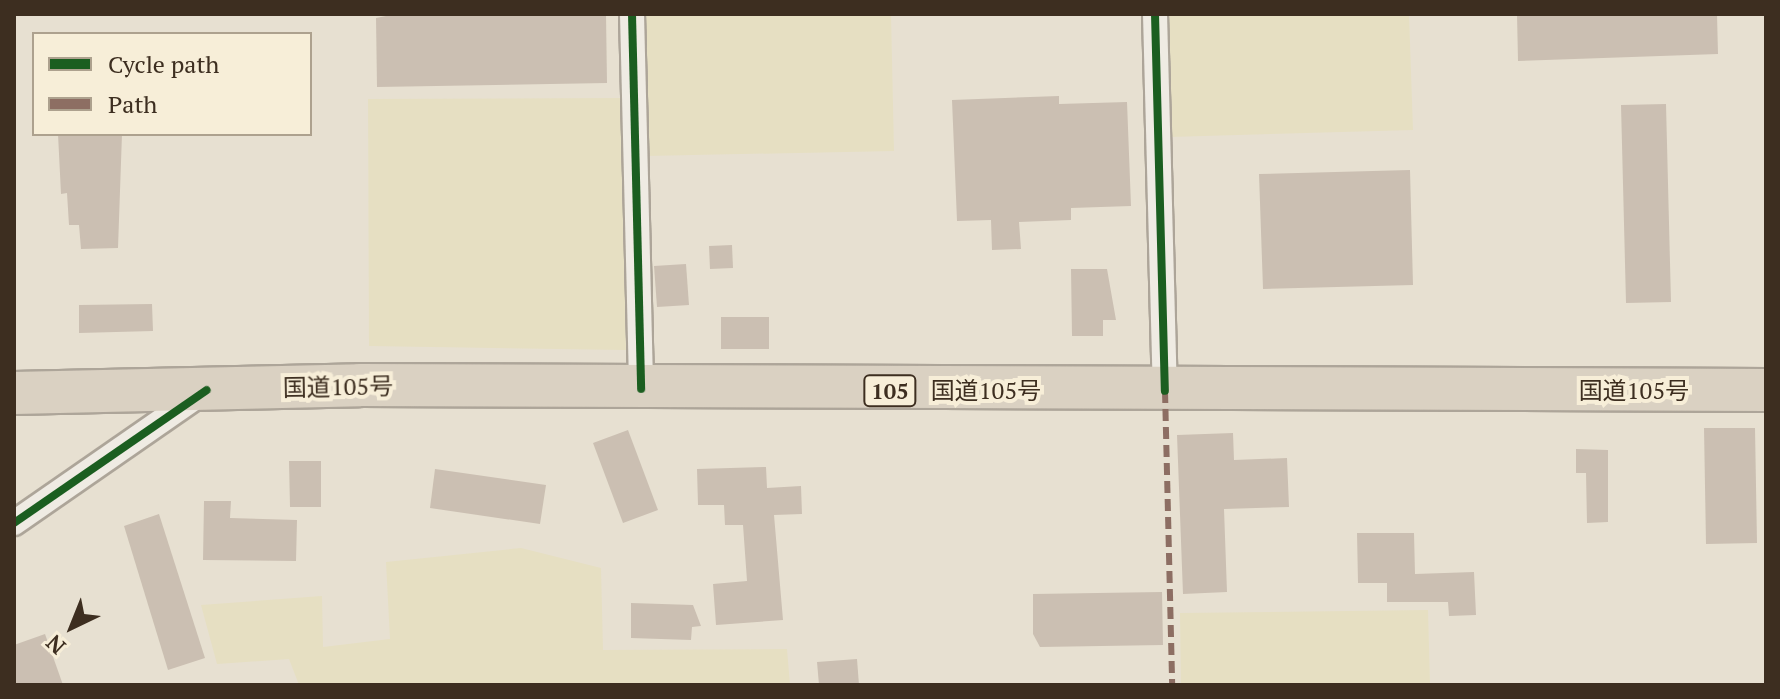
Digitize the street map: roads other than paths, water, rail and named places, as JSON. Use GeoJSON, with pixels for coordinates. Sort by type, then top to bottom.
{"type":"FeatureCollection","features":[{"type":"Feature","properties":{"kind":"highway","name":"国道105号"},"geometry":{"type":"LineString","coordinates":[[14,393],[641,389],[1766,390]]}},
{"type":"Feature","properties":{"kind":"street"},"geometry":{"type":"LineString","coordinates":[[632,14],[641,389]]}},
{"type":"Feature","properties":{"kind":"street"},"geometry":{"type":"LineString","coordinates":[[1155,14],[1165,391]]}},
{"type":"Feature","properties":{"kind":"street"},"geometry":{"type":"LineString","coordinates":[[14,523],[207,390]]}}]}
